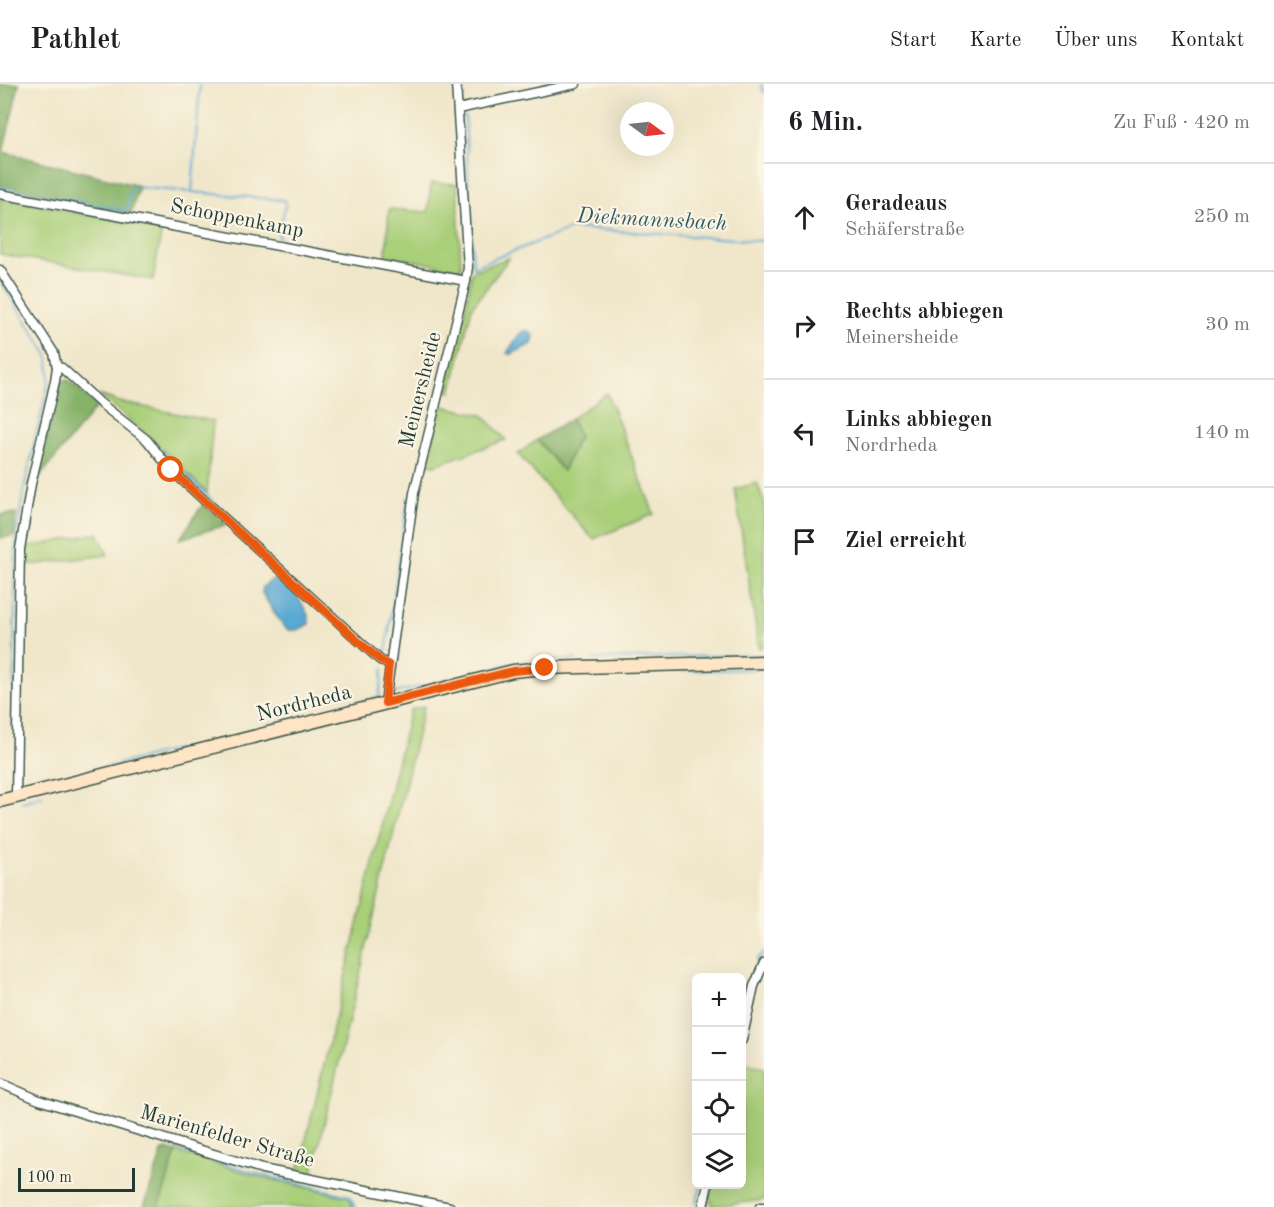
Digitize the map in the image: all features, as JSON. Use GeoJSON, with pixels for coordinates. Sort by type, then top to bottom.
{"type":"FeatureCollection","features":[{"type":"Feature","properties":{"kind":"main road","name":"Nordrheda"},"geometry":{"type":"LineString","coordinates":[[0,801],[513,671],[764,662]]}},
{"type":"Feature","properties":{"kind":"street","name":"Meinersheide"},"geometry":{"type":"LineString","coordinates":[[385,703],[414,493],[468,267],[456,84]]}},
{"type":"Feature","properties":{"kind":"street"},"geometry":{"type":"LineString","coordinates":[[458,109],[576,84]]}},
{"type":"Feature","properties":{"kind":"street","name":"Schoppenkamp"},"geometry":{"type":"LineString","coordinates":[[0,194],[466,281]]}},
{"type":"Feature","properties":{"kind":"street"},"geometry":{"type":"LineString","coordinates":[[0,270],[54,353],[57,368],[31,484],[21,549],[16,797]]}},
{"type":"Feature","properties":{"kind":"street"},"geometry":{"type":"LineString","coordinates":[[57,368],[62,368],[100,403],[147,440],[178,477],[380,660],[389,665]]}},
{"type":"Feature","properties":{"kind":"street"},"geometry":{"type":"LineString","coordinates":[[744,1027],[754,986],[764,963]]}},
{"type":"Feature","properties":{"kind":"street","name":"Marienfelder Straße"},"geometry":{"type":"LineString","coordinates":[[0,1083],[39,1100],[262,1169],[450,1207]]}},
{"type":"Feature","properties":{"kind":"street"},"geometry":{"type":"LineString","coordinates":[[703,1207],[707,1189]]}},
{"type":"Feature","properties":{"kind":"green space"},"geometry":{"type":"Polygon","coordinates":[[[0,84],[19,84],[3,152],[139,186],[131,214],[0,186],[0,84]]]}},
{"type":"Feature","properties":{"kind":"green space"},"geometry":{"type":"Polygon","coordinates":[[[431,183],[457,184],[461,267],[456,269],[386,255],[389,209],[428,212],[431,183]]]}},
{"type":"Feature","properties":{"kind":"green space"},"geometry":{"type":"Polygon","coordinates":[[[0,198],[162,229],[153,280],[0,254],[0,198]]]}},
{"type":"Feature","properties":{"kind":"green space"},"geometry":{"type":"Polygon","coordinates":[[[509,258],[472,307],[451,392],[444,390],[466,306],[472,271],[509,258]]]}},
{"type":"Feature","properties":{"kind":"green space"},"geometry":{"type":"Polygon","coordinates":[[[67,379],[97,406],[34,484],[60,382],[67,379]]]}},
{"type":"Feature","properties":{"kind":"green space"},"geometry":{"type":"Polygon","coordinates":[[[607,393],[654,514],[593,539],[518,454],[537,440],[563,470],[579,437],[571,419],[607,393]]]}},
{"type":"Feature","properties":{"kind":"green space"},"geometry":{"type":"Polygon","coordinates":[[[99,395],[120,402],[213,421],[207,493],[150,437],[99,395]]]}},
{"type":"Feature","properties":{"kind":"green space"},"geometry":{"type":"Polygon","coordinates":[[[442,406],[483,415],[506,440],[435,465],[427,464],[442,406]]]}},
{"type":"Feature","properties":{"kind":"green space"},"geometry":{"type":"Polygon","coordinates":[[[571,419],[579,436],[563,471],[537,440],[571,419]]]}},
{"type":"Feature","properties":{"kind":"green space"},"geometry":{"type":"Polygon","coordinates":[[[757,483],[764,502],[764,646],[759,648],[735,489],[757,483]]]}},
{"type":"Feature","properties":{"kind":"green space"},"geometry":{"type":"Polygon","coordinates":[[[203,504],[226,525],[180,539],[203,504]]]}},
{"type":"Feature","properties":{"kind":"green space"},"geometry":{"type":"Polygon","coordinates":[[[16,513],[14,536],[0,538],[0,515],[16,513]]]}},
{"type":"Feature","properties":{"kind":"green space"},"geometry":{"type":"Polygon","coordinates":[[[98,533],[108,555],[25,566],[24,548],[98,533]]]}},
{"type":"Feature","properties":{"kind":"green space"},"geometry":{"type":"Polygon","coordinates":[[[424,706],[312,1175],[298,1172],[410,710],[424,706]]]}},
{"type":"Feature","properties":{"kind":"green space"},"geometry":{"type":"Polygon","coordinates":[[[746,1064],[764,1068],[764,1200],[713,1206],[709,1198],[711,1189],[746,1189],[746,1064]]]}},
{"type":"Feature","properties":{"kind":"green space"},"geometry":{"type":"Polygon","coordinates":[[[166,1149],[176,1152],[159,1207],[144,1207],[162,1152],[166,1149]]]}},
{"type":"Feature","properties":{"kind":"green space"},"geometry":{"type":"Polygon","coordinates":[[[176,1152],[261,1177],[349,1197],[353,1207],[159,1207],[176,1152]]]}},
{"type":"Feature","properties":{"kind":"water"},"geometry":{"type":"Polygon","coordinates":[[[523,331],[528,331],[534,336],[532,344],[510,355],[507,353],[523,331]]]}},
{"type":"Feature","properties":{"kind":"water"},"geometry":{"type":"Polygon","coordinates":[[[272,580],[282,582],[295,595],[307,613],[309,624],[298,630],[288,630],[281,623],[262,593],[263,587],[272,580]]]}},
{"type":"Feature","properties":{"kind":"waterway"},"geometry":{"type":"LineString","coordinates":[[192,192],[200,84]]}},
{"type":"Feature","properties":{"kind":"waterway"},"geometry":{"type":"LineString","coordinates":[[463,84],[464,98]]}},
{"type":"Feature","properties":{"kind":"waterway"},"geometry":{"type":"LineString","coordinates":[[761,84],[764,93]]}},
{"type":"Feature","properties":{"kind":"waterway","name":"Diekmannsbach"},"geometry":{"type":"LineString","coordinates":[[465,116],[473,267],[573,228],[764,241]]}},
{"type":"Feature","properties":{"kind":"waterway"},"geometry":{"type":"LineString","coordinates":[[0,187],[124,210],[128,208],[130,190],[134,187],[284,200],[286,203],[278,236],[280,240],[451,273],[464,269]]}},
{"type":"Feature","properties":{"kind":"waterway"},"geometry":{"type":"LineString","coordinates":[[0,280],[48,355],[49,366],[49,380],[16,534],[13,727]]}},
{"type":"Feature","properties":{"kind":"waterway"},"geometry":{"type":"LineString","coordinates":[[160,450],[238,525]]}},
{"type":"Feature","properties":{"kind":"waterway"},"geometry":{"type":"LineString","coordinates":[[385,659],[408,498]]}},
{"type":"Feature","properties":{"kind":"waterway"},"geometry":{"type":"LineString","coordinates":[[593,659],[764,655]]}},
{"type":"Feature","properties":{"kind":"waterway"},"geometry":{"type":"LineString","coordinates":[[391,694],[512,663],[576,659]]}},
{"type":"Feature","properties":{"kind":"waterway"},"geometry":{"type":"LineString","coordinates":[[266,726],[379,697],[383,669]]}},
{"type":"Feature","properties":{"kind":"waterway"},"geometry":{"type":"LineString","coordinates":[[658,671],[764,669]]}},
{"type":"Feature","properties":{"kind":"waterway"},"geometry":{"type":"LineString","coordinates":[[27,787],[178,749]]}},
{"type":"Feature","properties":{"kind":"waterway"},"geometry":{"type":"LineString","coordinates":[[0,794],[6,793]]}},
{"type":"Feature","properties":{"kind":"waterway"},"geometry":{"type":"LineString","coordinates":[[22,802],[42,796]]}},
{"type":"Feature","properties":{"kind":"waterway"},"geometry":{"type":"LineString","coordinates":[[746,1002],[758,958],[764,953]]}},
{"type":"Feature","properties":{"kind":"waterway"},"geometry":{"type":"LineString","coordinates":[[176,1149],[262,1175],[350,1196],[355,1207]]}},
{"type":"Feature","properties":{"kind":"waterway"},"geometry":{"type":"LineString","coordinates":[[696,1203],[700,1189]]}},
{"type":"Feature","properties":{"kind":"route"},"geometry":{"type":"LineString","coordinates":[[171,470],[359,642],[389,665],[385,703],[513,671],[545,668]]}}]}
